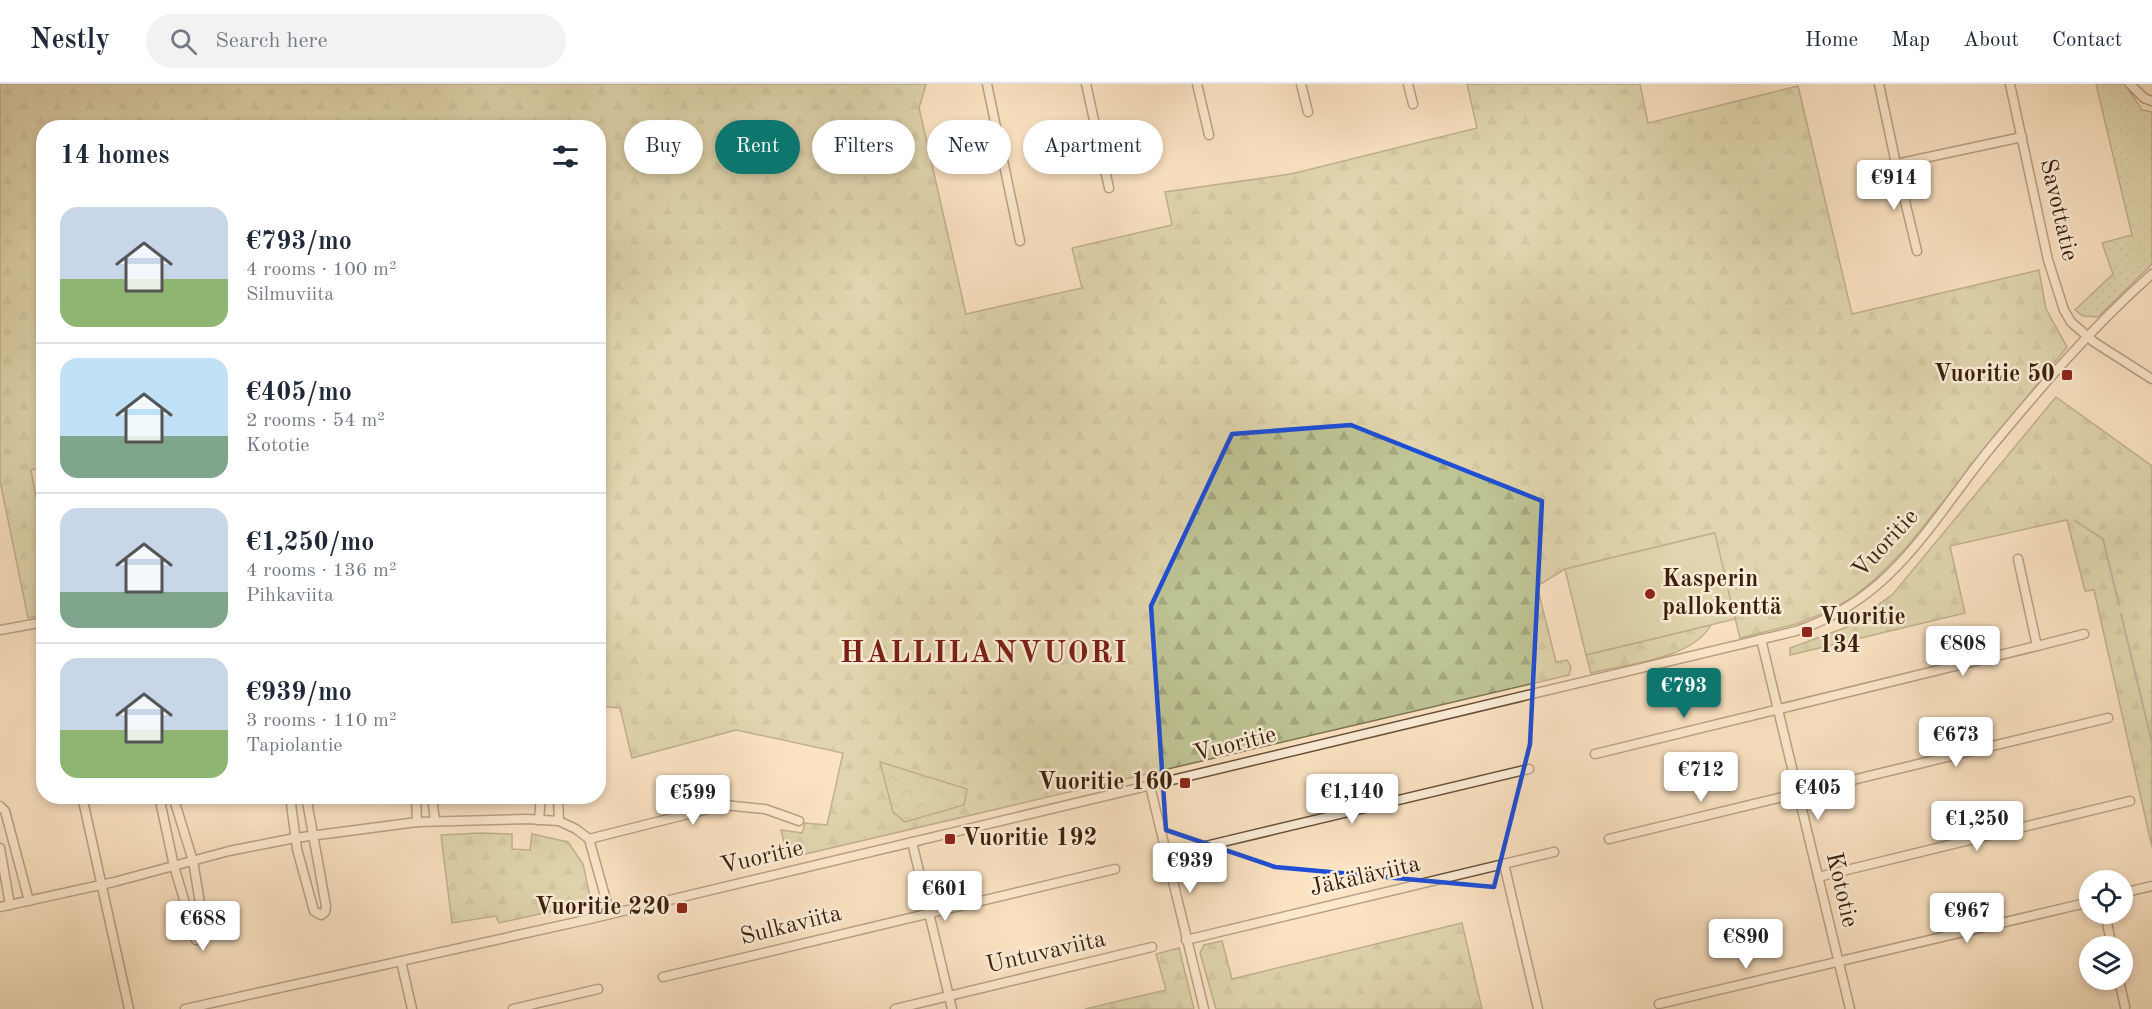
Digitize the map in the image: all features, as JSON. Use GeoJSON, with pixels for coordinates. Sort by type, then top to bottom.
{"type":"FeatureCollection","features":[{"type":"Feature","properties":{"kind":"street"},"geometry":{"type":"LineString","coordinates":[[987,84],[988,98],[1020,241]]}},
{"type":"Feature","properties":{"kind":"street"},"geometry":{"type":"LineString","coordinates":[[1086,84],[1109,188]]}},
{"type":"Feature","properties":{"kind":"street"},"geometry":{"type":"LineString","coordinates":[[1197,84],[1209,135]]}},
{"type":"Feature","properties":{"kind":"street"},"geometry":{"type":"LineString","coordinates":[[1301,84],[1308,112]]}},
{"type":"Feature","properties":{"kind":"street"},"geometry":{"type":"LineString","coordinates":[[1408,84],[1413,104]]}},
{"type":"Feature","properties":{"kind":"street"},"geometry":{"type":"LineString","coordinates":[[1879,84],[1917,251]]}},
{"type":"Feature","properties":{"kind":"street","name":"Savottatie"},"geometry":{"type":"LineString","coordinates":[[2010,84],[2054,281],[2067,316],[2086,335],[2152,379]]}},
{"type":"Feature","properties":{"kind":"street"},"geometry":{"type":"LineString","coordinates":[[2130,84],[2144,98],[2152,101]]}},
{"type":"Feature","properties":{"kind":"street"},"geometry":{"type":"LineString","coordinates":[[1896,164],[2022,137]]}},
{"type":"Feature","properties":{"kind":"street","name":"Vuoritie"},"geometry":{"type":"LineString","coordinates":[[186,1009],[610,914],[1761,639],[1828,620],[1853,605],[1900,563],[1987,452],[2086,335],[2152,274]]}},
{"type":"Feature","properties":{"kind":"street"},"geometry":{"type":"LineString","coordinates":[[2018,559],[2037,646]]}},
{"type":"Feature","properties":{"kind":"street"},"geometry":{"type":"LineString","coordinates":[[0,630],[36,623]]}},
{"type":"Feature","properties":{"kind":"street"},"geometry":{"type":"LineString","coordinates":[[1595,754],[2084,634]]}},
{"type":"Feature","properties":{"kind":"street","name":"Kototie"},"geometry":{"type":"LineString","coordinates":[[1761,639],[1850,1009]]}},
{"type":"Feature","properties":{"kind":"street"},"geometry":{"type":"LineString","coordinates":[[1609,839],[2108,718]]}},
{"type":"Feature","properties":{"kind":"street"},"geometry":{"type":"LineString","coordinates":[[1168,855],[1529,770]]}},
{"type":"Feature","properties":{"kind":"street"},"geometry":{"type":"LineString","coordinates":[[1150,786],[1204,1009]]}},
{"type":"Feature","properties":{"kind":"street"},"geometry":{"type":"LineString","coordinates":[[1818,877],[2130,801]]}},
{"type":"Feature","properties":{"kind":"street"},"geometry":{"type":"LineString","coordinates":[[84,804],[129,1009]]}},
{"type":"Feature","properties":{"kind":"street"},"geometry":{"type":"LineString","coordinates":[[161,804],[174,866],[196,940],[203,938],[205,933],[193,861],[175,804]]}},
{"type":"Feature","properties":{"kind":"street"},"geometry":{"type":"LineString","coordinates":[[291,804],[295,838],[314,911],[321,915],[325,912],[326,906],[308,804]]}},
{"type":"Feature","properties":{"kind":"street"},"geometry":{"type":"LineString","coordinates":[[416,804],[417,822]]}},
{"type":"Feature","properties":{"kind":"street"},"geometry":{"type":"LineString","coordinates":[[433,804],[435,821]]}},
{"type":"Feature","properties":{"kind":"street"},"geometry":{"type":"LineString","coordinates":[[539,820],[540,804]]}},
{"type":"Feature","properties":{"kind":"street"},"geometry":{"type":"LineString","coordinates":[[558,804],[559,821]]}},
{"type":"Feature","properties":{"kind":"street"},"geometry":{"type":"LineString","coordinates":[[589,839],[724,805],[765,809],[799,820]]}},
{"type":"Feature","properties":{"kind":"street"},"geometry":{"type":"LineString","coordinates":[[0,806],[5,811],[29,901]]}},
{"type":"Feature","properties":{"kind":"street"},"geometry":{"type":"LineString","coordinates":[[0,907],[102,885],[295,838],[417,822],[539,820],[559,821],[576,828],[589,839],[610,914]]}},
{"type":"Feature","properties":{"kind":"street"},"geometry":{"type":"LineString","coordinates":[[912,842],[952,1009]]}},
{"type":"Feature","properties":{"kind":"street"},"geometry":{"type":"LineString","coordinates":[[0,848],[10,905]]}},
{"type":"Feature","properties":{"kind":"street","name":"Jäkäläviita"},"geometry":{"type":"LineString","coordinates":[[1186,940],[1554,852]]}},
{"type":"Feature","properties":{"kind":"street"},"geometry":{"type":"LineString","coordinates":[[1504,864],[1538,1009]]}},
{"type":"Feature","properties":{"kind":"street","name":"Sulkaviita"},"geometry":{"type":"LineString","coordinates":[[663,977],[1114,869]]}},
{"type":"Feature","properties":{"kind":"street"},"geometry":{"type":"LineString","coordinates":[[2133,890],[2152,886]]}},
{"type":"Feature","properties":{"kind":"street"},"geometry":{"type":"LineString","coordinates":[[1659,1004],[2079,905]]}},
{"type":"Feature","properties":{"kind":"street","name":"Untuvaviita"},"geometry":{"type":"LineString","coordinates":[[895,1009],[1152,947]]}},
{"type":"Feature","properties":{"kind":"street"},"geometry":{"type":"LineString","coordinates":[[401,961],[412,1009]]}},
{"type":"Feature","properties":{"kind":"street"},"geometry":{"type":"LineString","coordinates":[[513,1009],[598,989]]}},
{"type":"Feature","properties":{"kind":"street"},"geometry":{"type":"LineString","coordinates":[[2121,990],[2125,1007]]}},
{"type":"Feature","properties":{"kind":"highlighted area"},"geometry":{"type":"Polygon","coordinates":[[[1351,425],[1542,501],[1530,744],[1494,887],[1275,867],[1166,830],[1151,606],[1232,434],[1351,425]]]}},
{"type":"Feature","properties":{"kind":"green space"},"geometry":{"type":"Polygon","coordinates":[[[0,84],[926,84],[919,108],[927,143],[927,174],[934,174],[966,314],[1082,288],[1072,248],[1172,225],[1165,192],[1291,174],[1477,128],[1467,84],[1640,84],[1648,123],[1798,86],[1852,314],[2039,270],[2046,309],[2067,347],[1906,548],[1852,598],[1796,624],[1740,638],[1714,533],[1565,569],[1537,586],[1556,662],[1567,660],[1571,667],[1569,675],[788,858],[781,830],[802,833],[805,823],[827,825],[843,753],[736,730],[632,758],[620,708],[606,707],[606,120],[36,120],[36,469],[31,470],[36,498],[36,616],[28,618],[0,481],[0,84]]]}},
{"type":"Feature","properties":{"kind":"green space"},"geometry":{"type":"Polygon","coordinates":[[[2096,84],[2125,84],[2142,110],[2152,112],[2152,264],[2098,317],[2083,316],[2075,310],[2113,274],[2102,243],[2132,235],[2096,84]]]}},
{"type":"Feature","properties":{"kind":"green space"},"geometry":{"type":"Polygon","coordinates":[[[2056,397],[2152,466],[2152,847],[2094,590],[2085,591],[2067,520],[1950,546],[1965,613],[1790,655],[1790,648],[1847,627],[1893,594],[2056,397]]]}},
{"type":"Feature","properties":{"kind":"green space","name":"Kasperin pallokenttä"},"geometry":{"type":"Polygon","coordinates":[[[1715,533],[1735,619],[1586,655],[1565,569],[1715,533]]]}},
{"type":"Feature","properties":{"kind":"green space"},"geometry":{"type":"Polygon","coordinates":[[[1711,625],[1689,646],[1674,653],[1591,673],[1586,655],[1711,625]]]}},
{"type":"Feature","properties":{"kind":"green space"},"geometry":{"type":"Polygon","coordinates":[[[880,762],[967,789],[964,805],[905,822],[893,812],[880,762]]]}},
{"type":"Feature","properties":{"kind":"green space"},"geometry":{"type":"Polygon","coordinates":[[[512,834],[512,849],[530,850],[532,834],[568,842],[583,864],[590,896],[584,904],[499,923],[496,916],[452,923],[441,835],[512,834]]]}},
{"type":"Feature","properties":{"kind":"green space"},"geometry":{"type":"Polygon","coordinates":[[[1462,923],[1482,1009],[1216,1009],[1200,953],[1204,945],[1222,941],[1232,979],[1462,923]]]}},
{"type":"Feature","properties":{"kind":"green space"},"geometry":{"type":"Polygon","coordinates":[[[1179,948],[1194,1009],[1085,1009],[1166,990],[1156,954],[1179,948]]]}},
{"type":"Feature","properties":{"kind":"waterway"},"geometry":{"type":"LineString","coordinates":[[2074,520],[2103,539],[2119,605]]}},
{"type":"Feature","properties":{"kind":"waterway"},"geometry":{"type":"LineString","coordinates":[[2121,614],[2152,743]]}},
{"type":"Feature","properties":{"kind":"place","name":"Vuoritie 50"},"geometry":{"type":"Point","coordinates":[2067,375]}},
{"type":"Feature","properties":{"kind":"place","name":"Kasperin pallokenttä"},"geometry":{"type":"Point","coordinates":[1650,594]}},
{"type":"Feature","properties":{"kind":"place","name":"Vuoritie 134"},"geometry":{"type":"Point","coordinates":[1807,632]}},
{"type":"Feature","properties":{"kind":"place","name":"Vuoritie 160"},"geometry":{"type":"Point","coordinates":[1185,783]}},
{"type":"Feature","properties":{"kind":"place","name":"Vuoritie 192"},"geometry":{"type":"Point","coordinates":[950,839]}},
{"type":"Feature","properties":{"kind":"place","name":"Vuoritie 220"},"geometry":{"type":"Point","coordinates":[682,908]}},
{"type":"Feature","properties":{"kind":"district","name":"HALLILANVUORI"},"geometry":{"type":"Point","coordinates":[984,654]}}]}
